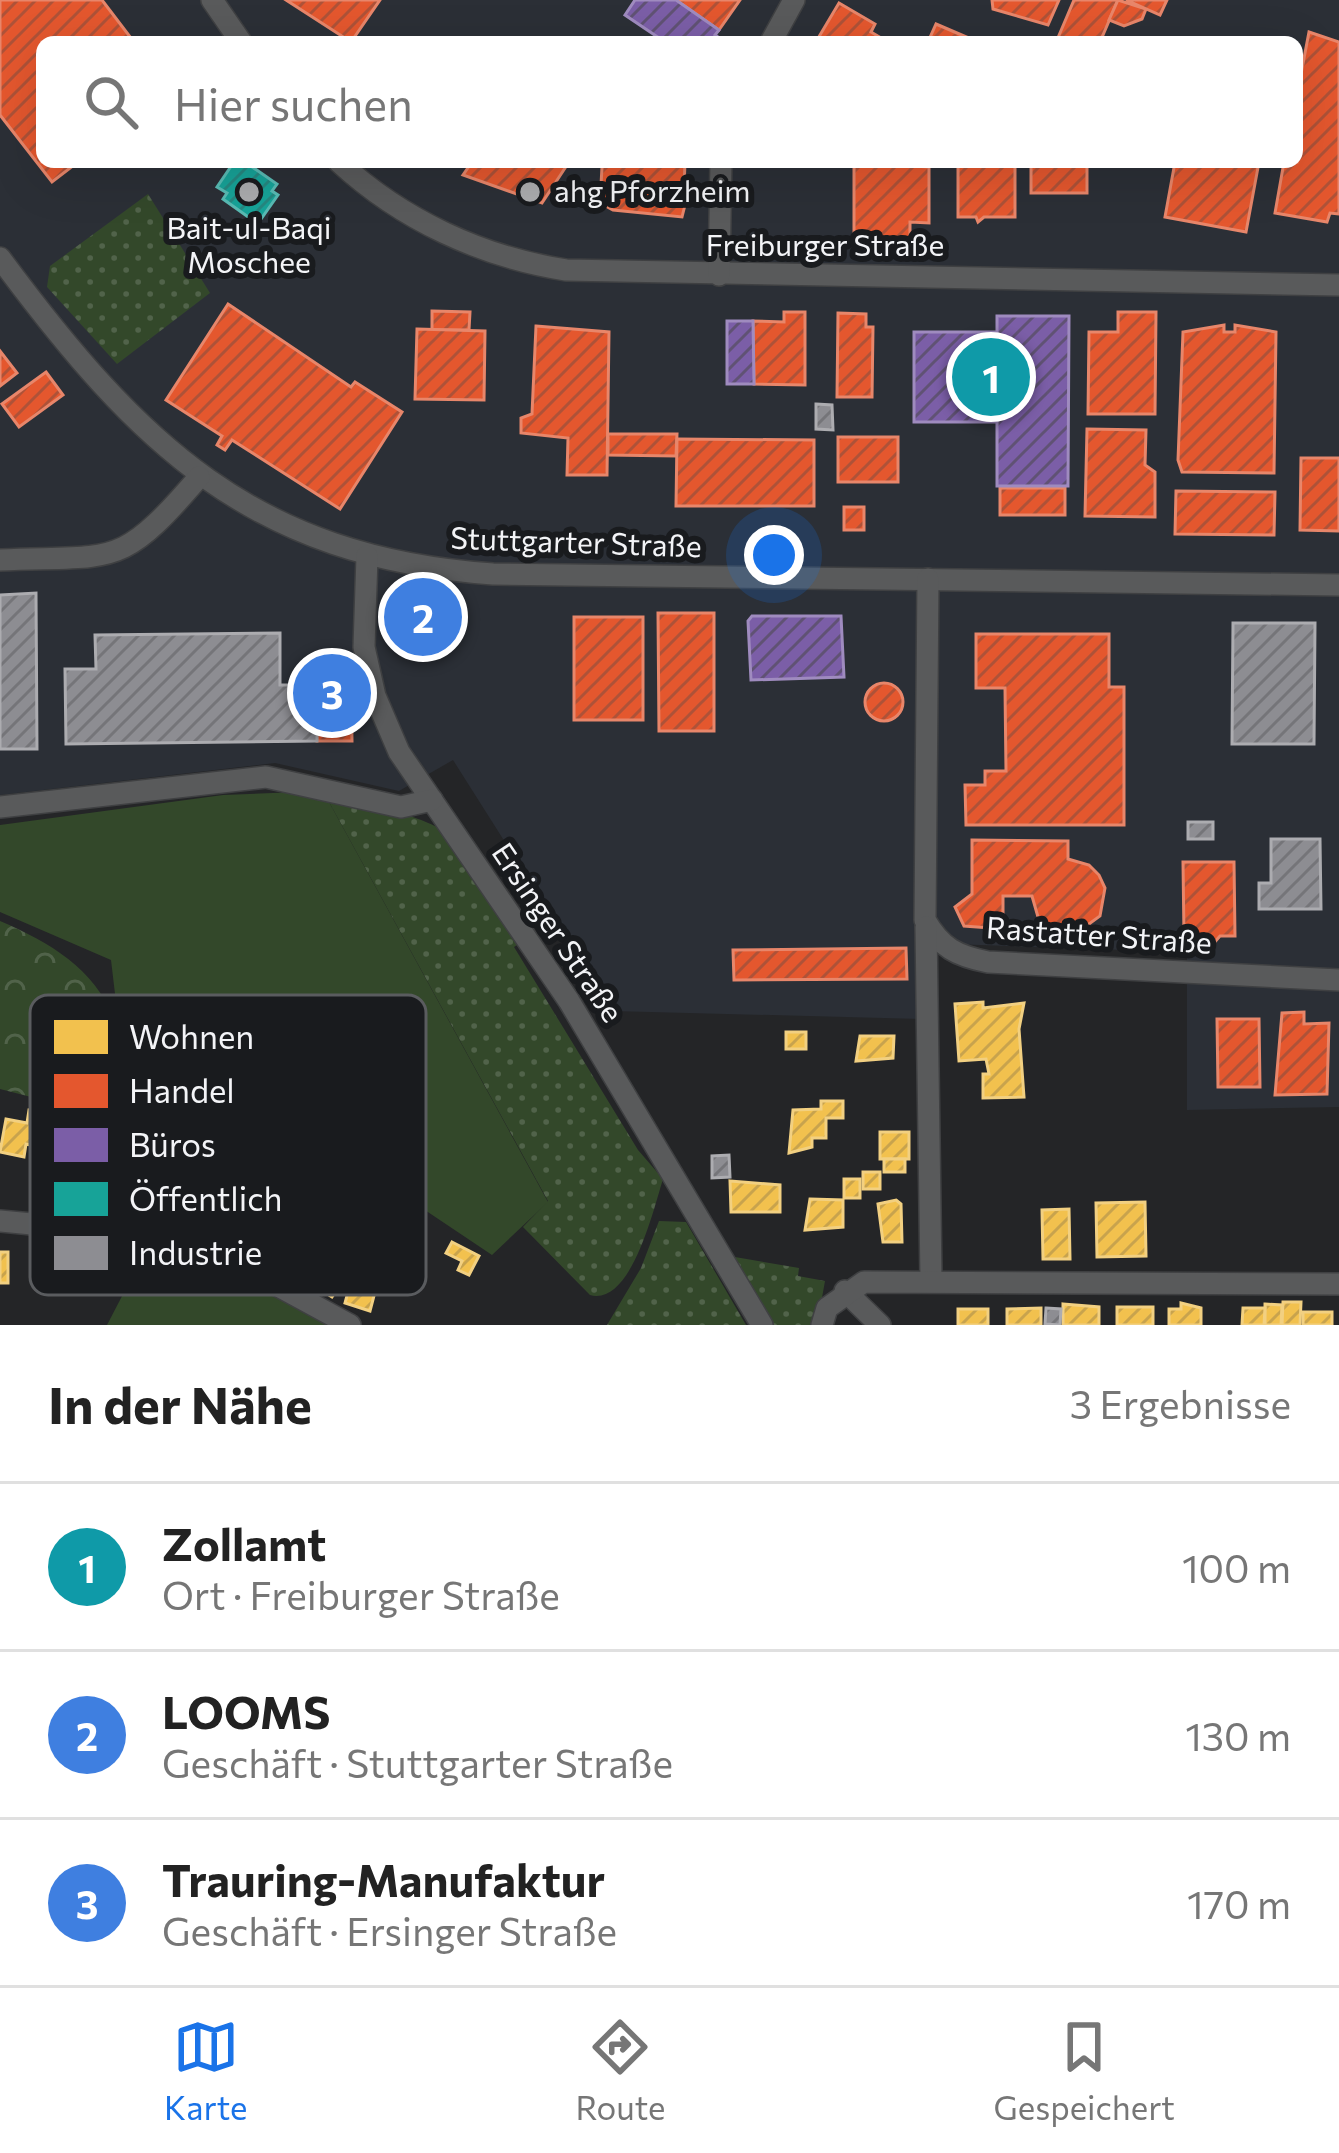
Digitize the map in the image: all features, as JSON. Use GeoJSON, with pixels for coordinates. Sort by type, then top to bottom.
{"type":"FeatureCollection","features":[{"type":"Feature","properties":{"kind":"street"},"geometry":{"type":"LineString","coordinates":[[212,0],[237,36]]}},
{"type":"Feature","properties":{"kind":"street"},"geometry":{"type":"LineString","coordinates":[[774,36],[794,0]]}},
{"type":"Feature","properties":{"kind":"street","name":"Freiburger Straße"},"geometry":{"type":"LineString","coordinates":[[347,168],[419,220],[517,261],[618,274],[1339,284]]}},
{"type":"Feature","properties":{"kind":"street"},"geometry":{"type":"LineString","coordinates":[[719,275],[721,168]]}},
{"type":"Feature","properties":{"kind":"street","name":"Stuttgarter Straße"},"geometry":{"type":"LineString","coordinates":[[0,258],[125,410],[199,477],[292,531],[367,556],[493,574],[1339,585]]}},
{"type":"Feature","properties":{"kind":"street"},"geometry":{"type":"LineString","coordinates":[[0,560],[114,554],[140,542],[199,477]]}},
{"type":"Feature","properties":{"kind":"street","name":"Ersinger Straße"},"geometry":{"type":"LineString","coordinates":[[367,556],[362,628],[375,696],[400,752],[569,1001],[762,1325]]}},
{"type":"Feature","properties":{"kind":"street"},"geometry":{"type":"LineString","coordinates":[[928,579],[925,920],[931,1280]]}},
{"type":"Feature","properties":{"kind":"street"},"geometry":{"type":"LineString","coordinates":[[0,807],[266,777],[400,807],[432,800]]}},
{"type":"Feature","properties":{"kind":"street","name":"Rastatter Straße"},"geometry":{"type":"LineString","coordinates":[[925,920],[938,943],[961,956],[988,962],[1339,980]]}},
{"type":"Feature","properties":{"kind":"street"},"geometry":{"type":"LineString","coordinates":[[0,1221],[30,1224]]}},
{"type":"Feature","properties":{"kind":"street"},"geometry":{"type":"LineString","coordinates":[[822,1325],[827,1308],[864,1282],[1339,1284]]}},
{"type":"Feature","properties":{"kind":"street"},"geometry":{"type":"LineString","coordinates":[[845,1291],[880,1325]]}},
{"type":"Feature","properties":{"kind":"street"},"geometry":{"type":"LineString","coordinates":[[295,1295],[350,1325]]}},
{"type":"Feature","properties":{"kind":"shaded area"},"geometry":{"type":"Polygon","coordinates":[[[0,0],[1339,0],[1339,1107],[1187,1110],[1187,952],[919,943],[922,1019],[612,1011],[453,760],[399,791],[275,763],[0,795],[0,0]]]}},
{"type":"Feature","properties":{"kind":"green space"},"geometry":{"type":"Polygon","coordinates":[[[148,194],[210,293],[117,364],[47,287],[50,266],[148,194]]]}},
{"type":"Feature","properties":{"kind":"green space"},"geometry":{"type":"Polygon","coordinates":[[[323,791],[443,831],[520,943],[514,947],[638,1150],[663,1179],[638,1253],[617,1286],[604,1294],[590,1295],[523,1227],[548,1201],[323,791]]]}},
{"type":"Feature","properties":{"kind":"green space"},"geometry":{"type":"Polygon","coordinates":[[[323,791],[548,1202],[492,1255],[426,1211],[426,995],[115,995],[111,960],[0,912],[0,825],[223,795],[323,791]]]}},
{"type":"Feature","properties":{"kind":"green space"},"geometry":{"type":"Polygon","coordinates":[[[0,921],[59,952],[101,995],[30,995],[30,1097],[0,1089],[0,921]]]}},
{"type":"Feature","properties":{"kind":"green space"},"geometry":{"type":"Polygon","coordinates":[[[659,1221],[686,1222],[746,1325],[607,1325],[641,1268],[659,1221]]]}},
{"type":"Feature","properties":{"kind":"green space"},"geometry":{"type":"Polygon","coordinates":[[[729,1256],[799,1268],[798,1276],[825,1281],[817,1325],[770,1325],[729,1256]]]}},
{"type":"Feature","properties":{"kind":"green space"},"geometry":{"type":"Polygon","coordinates":[[[123,1295],[286,1295],[339,1325],[107,1325],[123,1295]]]}},
{"type":"Feature","properties":{"kind":"building: Wohnen"},"geometry":{"type":"Polygon","coordinates":[[[983,1002],[983,1008],[1024,1003],[1019,1029],[1024,1097],[983,1098],[983,1074],[989,1074],[986,1059],[959,1061],[955,1004],[983,1002]]]}},
{"type":"Feature","properties":{"kind":"building: Wohnen"},"geometry":{"type":"Polygon","coordinates":[[[786,1032],[806,1032],[806,1049],[786,1049],[786,1032]]]}},
{"type":"Feature","properties":{"kind":"building: Wohnen"},"geometry":{"type":"Polygon","coordinates":[[[860,1036],[894,1036],[893,1058],[856,1061],[860,1036]]]}},
{"type":"Feature","properties":{"kind":"building: Wohnen"},"geometry":{"type":"Polygon","coordinates":[[[821,1101],[843,1101],[843,1118],[826,1118],[826,1138],[812,1138],[812,1147],[789,1153],[793,1110],[821,1109],[821,1101]]]}},
{"type":"Feature","properties":{"kind":"building: Wohnen"},"geometry":{"type":"Polygon","coordinates":[[[29,1110],[30,1145],[26,1144],[24,1157],[0,1152],[6,1119],[27,1123],[29,1110]]]}},
{"type":"Feature","properties":{"kind":"building: Wohnen"},"geometry":{"type":"Polygon","coordinates":[[[880,1132],[909,1132],[909,1159],[880,1159],[880,1132]]]}},
{"type":"Feature","properties":{"kind":"building: Wohnen"},"geometry":{"type":"Polygon","coordinates":[[[884,1159],[905,1159],[905,1172],[884,1172],[884,1159]]]}},
{"type":"Feature","properties":{"kind":"building: Wohnen"},"geometry":{"type":"Polygon","coordinates":[[[863,1172],[880,1172],[880,1189],[863,1189],[863,1172]]]}},
{"type":"Feature","properties":{"kind":"building: Wohnen"},"geometry":{"type":"Polygon","coordinates":[[[844,1179],[860,1179],[860,1198],[844,1198],[844,1179]]]}},
{"type":"Feature","properties":{"kind":"building: Wohnen"},"geometry":{"type":"Polygon","coordinates":[[[730,1181],[780,1185],[780,1212],[731,1212],[730,1181]]]}},
{"type":"Feature","properties":{"kind":"building: Wohnen"},"geometry":{"type":"Polygon","coordinates":[[[810,1199],[843,1200],[843,1227],[805,1230],[810,1199]]]}},
{"type":"Feature","properties":{"kind":"building: Wohnen"},"geometry":{"type":"Polygon","coordinates":[[[896,1200],[901,1204],[902,1242],[883,1242],[878,1204],[896,1200]]]}},
{"type":"Feature","properties":{"kind":"building: Wohnen"},"geometry":{"type":"Polygon","coordinates":[[[1145,1202],[1146,1256],[1097,1257],[1096,1203],[1145,1202]]]}},
{"type":"Feature","properties":{"kind":"building: Wohnen"},"geometry":{"type":"Polygon","coordinates":[[[1069,1209],[1070,1259],[1043,1259],[1042,1210],[1069,1209]]]}},
{"type":"Feature","properties":{"kind":"building: Wohnen"},"geometry":{"type":"Polygon","coordinates":[[[452,1242],[479,1256],[469,1275],[458,1270],[462,1261],[446,1253],[452,1242]]]}},
{"type":"Feature","properties":{"kind":"building: Wohnen"},"geometry":{"type":"Polygon","coordinates":[[[0,1252],[8,1252],[8,1283],[0,1283],[0,1252]]]}},
{"type":"Feature","properties":{"kind":"building: Wohnen"},"geometry":{"type":"Polygon","coordinates":[[[347,1295],[374,1295],[370,1311],[345,1303],[347,1295]]]}},
{"type":"Feature","properties":{"kind":"building: Wohnen"},"geometry":{"type":"Polygon","coordinates":[[[1283,1302],[1301,1302],[1300,1325],[1282,1325],[1283,1302]]]}},
{"type":"Feature","properties":{"kind":"building: Wohnen"},"geometry":{"type":"Polygon","coordinates":[[[1181,1303],[1201,1308],[1201,1325],[1169,1325],[1169,1309],[1181,1309],[1181,1303]]]}},
{"type":"Feature","properties":{"kind":"building: Wohnen"},"geometry":{"type":"Polygon","coordinates":[[[1063,1304],[1099,1307],[1099,1325],[1063,1325],[1063,1304]]]}},
{"type":"Feature","properties":{"kind":"building: Wohnen"},"geometry":{"type":"Polygon","coordinates":[[[1265,1304],[1282,1305],[1281,1325],[1265,1325],[1265,1304]]]}},
{"type":"Feature","properties":{"kind":"building: Wohnen"},"geometry":{"type":"Polygon","coordinates":[[[1117,1307],[1153,1307],[1153,1325],[1117,1325],[1117,1307]]]}},
{"type":"Feature","properties":{"kind":"building: Wohnen"},"geometry":{"type":"Polygon","coordinates":[[[1041,1308],[1041,1325],[1007,1325],[1007,1309],[1041,1308]]]}},
{"type":"Feature","properties":{"kind":"building: Wohnen"},"geometry":{"type":"Polygon","coordinates":[[[1243,1308],[1265,1308],[1264,1325],[1242,1325],[1243,1308]]]}},
{"type":"Feature","properties":{"kind":"building: Wohnen"},"geometry":{"type":"Polygon","coordinates":[[[958,1309],[988,1309],[988,1325],[958,1325],[958,1309]]]}},
{"type":"Feature","properties":{"kind":"building: Wohnen"},"geometry":{"type":"Polygon","coordinates":[[[1303,1312],[1332,1312],[1332,1325],[1303,1325],[1303,1312]]]}},
{"type":"Feature","properties":{"kind":"building: Handel"},"geometry":{"type":"Polygon","coordinates":[[[0,0],[102,0],[129,36],[36,36],[36,161],[0,115],[0,0]]]}},
{"type":"Feature","properties":{"kind":"building: Handel"},"geometry":{"type":"Polygon","coordinates":[[[286,0],[380,0],[355,36],[342,36],[286,0]]]}},
{"type":"Feature","properties":{"kind":"building: Handel"},"geometry":{"type":"Polygon","coordinates":[[[676,0],[740,0],[719,30],[676,0]]]}},
{"type":"Feature","properties":{"kind":"building: Handel"},"geometry":{"type":"Polygon","coordinates":[[[992,0],[1059,0],[1048,25],[993,9],[992,0]]]}},
{"type":"Feature","properties":{"kind":"building: Handel"},"geometry":{"type":"Polygon","coordinates":[[[1074,0],[1118,0],[1103,36],[1059,36],[1074,0]]]}},
{"type":"Feature","properties":{"kind":"building: Handel"},"geometry":{"type":"Polygon","coordinates":[[[1118,0],[1146,9],[1142,19],[1124,26],[1109,20],[1118,0]]]}},
{"type":"Feature","properties":{"kind":"building: Handel"},"geometry":{"type":"Polygon","coordinates":[[[1126,0],[1167,0],[1160,15],[1126,0]]]}},
{"type":"Feature","properties":{"kind":"building: Handel"},"geometry":{"type":"Polygon","coordinates":[[[839,3],[875,24],[871,32],[878,36],[819,36],[839,3]]]}},
{"type":"Feature","properties":{"kind":"building: Handel"},"geometry":{"type":"Polygon","coordinates":[[[936,24],[964,36],[931,36],[936,24]]]}},
{"type":"Feature","properties":{"kind":"building: Handel"},"geometry":{"type":"Polygon","coordinates":[[[1309,32],[1339,42],[1339,214],[1330,213],[1327,222],[1275,213],[1283,168],[1303,168],[1303,64],[1309,32]]]}},
{"type":"Feature","properties":{"kind":"building: Handel"},"geometry":{"type":"Polygon","coordinates":[[[41,168],[70,168],[52,182],[41,168]]]}},
{"type":"Feature","properties":{"kind":"building: Handel","name":"ahg Pforzheim"},"geometry":{"type":"Polygon","coordinates":[[[468,168],[565,168],[542,203],[463,175],[468,168]]]}},
{"type":"Feature","properties":{"kind":"building: Handel"},"geometry":{"type":"Polygon","coordinates":[[[602,168],[685,168],[684,189],[689,189],[682,217],[613,210],[600,203],[602,168]]]}},
{"type":"Feature","properties":{"kind":"building: Handel"},"geometry":{"type":"Polygon","coordinates":[[[854,168],[929,168],[929,223],[910,222],[910,243],[854,243],[854,168]]]}},
{"type":"Feature","properties":{"kind":"building: Handel"},"geometry":{"type":"Polygon","coordinates":[[[958,168],[1015,168],[1015,217],[984,217],[978,222],[976,217],[958,217],[958,168]]]}},
{"type":"Feature","properties":{"kind":"building: Handel"},"geometry":{"type":"Polygon","coordinates":[[[1031,168],[1087,168],[1087,193],[1031,193],[1031,168]]]}},
{"type":"Feature","properties":{"kind":"building: Handel"},"geometry":{"type":"Polygon","coordinates":[[[1174,168],[1258,168],[1246,232],[1165,217],[1174,168]]]}},
{"type":"Feature","properties":{"kind":"building: Handel"},"geometry":{"type":"Polygon","coordinates":[[[228,304],[351,387],[355,382],[402,412],[340,509],[232,440],[225,450],[217,445],[222,436],[166,400],[228,304]]]}},
{"type":"Feature","properties":{"kind":"building: Handel"},"geometry":{"type":"Polygon","coordinates":[[[432,311],[470,312],[469,330],[432,330],[432,311]]]}},
{"type":"Feature","properties":{"kind":"building: Handel"},"geometry":{"type":"Polygon","coordinates":[[[784,312],[805,312],[805,385],[754,384],[753,321],[784,322],[784,312]]]}},
{"type":"Feature","properties":{"kind":"building: Handel"},"geometry":{"type":"Polygon","coordinates":[[[1118,312],[1156,312],[1155,414],[1088,414],[1089,332],[1118,332],[1118,312]]]}},
{"type":"Feature","properties":{"kind":"building: Handel"},"geometry":{"type":"Polygon","coordinates":[[[838,313],[866,314],[866,327],[873,327],[872,397],[837,397],[838,313]]]}},
{"type":"Feature","properties":{"kind":"building: Handel"},"geometry":{"type":"Polygon","coordinates":[[[1224,325],[1224,332],[1235,332],[1235,325],[1276,332],[1274,473],[1182,472],[1178,460],[1183,332],[1224,325]]]}},
{"type":"Feature","properties":{"kind":"building: Handel"},"geometry":{"type":"Polygon","coordinates":[[[536,326],[609,332],[607,475],[567,475],[568,438],[521,433],[521,418],[532,414],[536,326]]]}},
{"type":"Feature","properties":{"kind":"building: Handel"},"geometry":{"type":"Polygon","coordinates":[[[417,329],[485,331],[484,400],[415,399],[417,329]]]}},
{"type":"Feature","properties":{"kind":"building: Handel"},"geometry":{"type":"Polygon","coordinates":[[[0,351],[17,373],[0,386],[0,351]]]}},
{"type":"Feature","properties":{"kind":"building: Handel"},"geometry":{"type":"Polygon","coordinates":[[[46,372],[63,395],[19,427],[2,404],[46,372]]]}},
{"type":"Feature","properties":{"kind":"building: Handel"},"geometry":{"type":"Polygon","coordinates":[[[1087,429],[1146,430],[1145,465],[1155,472],[1155,517],[1085,516],[1087,429]]]}},
{"type":"Feature","properties":{"kind":"building: Handel"},"geometry":{"type":"Polygon","coordinates":[[[608,434],[677,434],[676,456],[608,455],[608,434]]]}},
{"type":"Feature","properties":{"kind":"building: Handel"},"geometry":{"type":"Polygon","coordinates":[[[838,437],[898,437],[898,482],[838,482],[838,437]]]}},
{"type":"Feature","properties":{"kind":"building: Handel"},"geometry":{"type":"Polygon","coordinates":[[[677,439],[814,440],[814,506],[676,506],[677,439]]]}},
{"type":"Feature","properties":{"kind":"building: Handel"},"geometry":{"type":"Polygon","coordinates":[[[1301,458],[1339,458],[1339,531],[1300,530],[1301,458]]]}},
{"type":"Feature","properties":{"kind":"building: Handel"},"geometry":{"type":"Polygon","coordinates":[[[1000,488],[1065,488],[1065,515],[1000,515],[1000,488]]]}},
{"type":"Feature","properties":{"kind":"building: Handel"},"geometry":{"type":"Polygon","coordinates":[[[1176,491],[1275,492],[1274,535],[1175,534],[1176,491]]]}},
{"type":"Feature","properties":{"kind":"building: Handel"},"geometry":{"type":"Polygon","coordinates":[[[844,507],[864,507],[864,530],[844,530],[844,507]]]}},
{"type":"Feature","properties":{"kind":"building: Handel"},"geometry":{"type":"Polygon","coordinates":[[[658,613],[714,613],[714,731],[659,731],[658,613]]]}},
{"type":"Feature","properties":{"kind":"building: Handel"},"geometry":{"type":"Polygon","coordinates":[[[574,617],[643,617],[643,720],[574,720],[574,617]]]}},
{"type":"Feature","properties":{"kind":"building: Handel"},"geometry":{"type":"Polygon","coordinates":[[[976,634],[1109,634],[1109,687],[1124,687],[1124,825],[966,825],[965,785],[985,785],[985,771],[1006,771],[1005,688],[976,688],[976,634]]]}},
{"type":"Feature","properties":{"kind":"building: Handel"},"geometry":{"type":"Polygon","coordinates":[[[325,667],[342,667],[351,674],[352,741],[317,741],[316,674],[325,667]]]}},
{"type":"Feature","properties":{"kind":"building: Handel"},"geometry":{"type":"Polygon","coordinates":[[[884,683],[897,689],[903,702],[897,715],[884,721],[871,715],[865,702],[871,689],[884,683]]]}},
{"type":"Feature","properties":{"kind":"building: Handel"},"geometry":{"type":"Polygon","coordinates":[[[972,840],[1068,841],[1068,859],[1089,865],[1105,888],[1100,916],[1078,932],[1061,932],[1038,917],[1032,896],[1003,896],[1003,929],[964,926],[955,907],[972,894],[972,840]]]}},
{"type":"Feature","properties":{"kind":"building: Handel"},"geometry":{"type":"Polygon","coordinates":[[[1183,862],[1234,862],[1235,936],[1220,936],[1213,944],[1184,936],[1183,862]]]}},
{"type":"Feature","properties":{"kind":"building: Handel"},"geometry":{"type":"Polygon","coordinates":[[[906,948],[907,979],[734,980],[733,950],[906,948]]]}},
{"type":"Feature","properties":{"kind":"building: Handel"},"geometry":{"type":"Polygon","coordinates":[[[1304,1012],[1304,1024],[1329,1023],[1327,1094],[1275,1095],[1282,1013],[1304,1012]]]}},
{"type":"Feature","properties":{"kind":"building: Handel"},"geometry":{"type":"Polygon","coordinates":[[[1217,1019],[1259,1019],[1260,1087],[1218,1087],[1217,1019]]]}},
{"type":"Feature","properties":{"kind":"building: Büros"},"geometry":{"type":"Polygon","coordinates":[[[635,0],[676,0],[719,30],[716,36],[656,36],[625,15],[635,0]]]}},
{"type":"Feature","properties":{"kind":"building: Büros"},"geometry":{"type":"Polygon","coordinates":[[[997,316],[1069,316],[1068,486],[997,486],[997,422],[914,422],[914,332],[997,332],[997,316]]]}},
{"type":"Feature","properties":{"kind":"building: Büros"},"geometry":{"type":"Polygon","coordinates":[[[727,321],[753,321],[754,384],[727,384],[727,321]]]}},
{"type":"Feature","properties":{"kind":"building: Büros"},"geometry":{"type":"Polygon","coordinates":[[[752,616],[841,616],[844,677],[751,680],[748,621],[752,616]]]}},
{"type":"Feature","properties":{"kind":"building: Öffentlich","name":"Bait-ul-Baqi Moschee"},"geometry":{"type":"Polygon","coordinates":[[[230,168],[254,168],[277,184],[272,191],[278,195],[261,219],[255,214],[251,219],[223,199],[227,193],[217,187],[230,168]]]}},
{"type":"Feature","properties":{"kind":"building: Industrie"},"geometry":{"type":"Polygon","coordinates":[[[816,404],[832,405],[833,430],[816,429],[816,404]]]}},
{"type":"Feature","properties":{"kind":"building: Industrie"},"geometry":{"type":"Polygon","coordinates":[[[36,593],[37,749],[0,749],[0,595],[36,593]]]}},
{"type":"Feature","properties":{"kind":"building: Industrie"},"geometry":{"type":"Polygon","coordinates":[[[1233,623],[1315,623],[1314,744],[1232,744],[1233,623]]]}},
{"type":"Feature","properties":{"kind":"building: Industrie"},"geometry":{"type":"Polygon","coordinates":[[[280,633],[280,685],[317,685],[317,741],[66,744],[65,669],[96,669],[95,635],[280,633]]]}},
{"type":"Feature","properties":{"kind":"building: Industrie"},"geometry":{"type":"Polygon","coordinates":[[[1188,822],[1213,822],[1213,839],[1188,839],[1188,822]]]}},
{"type":"Feature","properties":{"kind":"building: Industrie"},"geometry":{"type":"Polygon","coordinates":[[[1271,839],[1320,839],[1321,909],[1259,909],[1259,883],[1271,883],[1271,839]]]}},
{"type":"Feature","properties":{"kind":"building: Industrie"},"geometry":{"type":"Polygon","coordinates":[[[729,1155],[730,1177],[712,1178],[712,1156],[729,1155]]]}},
{"type":"Feature","properties":{"kind":"building: Industrie"},"geometry":{"type":"Polygon","coordinates":[[[1046,1308],[1061,1309],[1060,1325],[1045,1324],[1046,1308]]]}},
{"type":"Feature","properties":{"kind":"place","name":"Bait-ul-Baqi Moschee"},"geometry":{"type":"Point","coordinates":[249,192]}},
{"type":"Feature","properties":{"kind":"place","name":"ahg Pforzheim"},"geometry":{"type":"Point","coordinates":[530,192]}},
{"type":"Feature","properties":{"kind":"place","name":"Zollamt"},"geometry":{"type":"Point","coordinates":[991,377]}},
{"type":"Feature","properties":{"kind":"place","name":"LOOMS"},"geometry":{"type":"Point","coordinates":[423,617]}},
{"type":"Feature","properties":{"kind":"place","name":"Trauring-Manufaktur"},"geometry":{"type":"Point","coordinates":[332,693]}}]}
